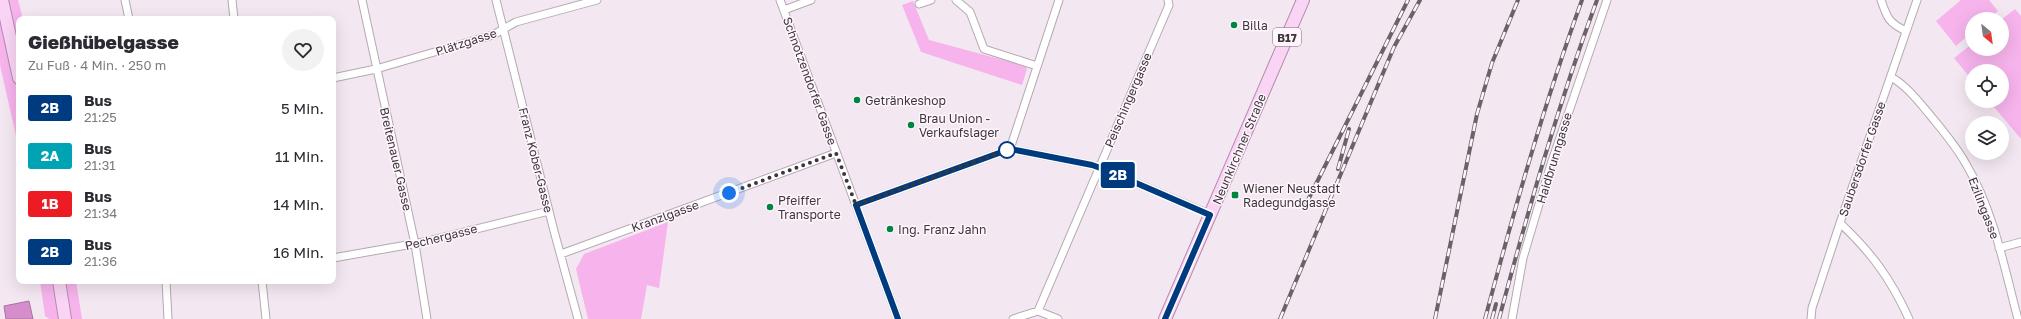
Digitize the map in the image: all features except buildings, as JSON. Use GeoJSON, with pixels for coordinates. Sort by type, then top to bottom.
{"type":"FeatureCollection","features":[{"type":"Feature","properties":{"kind":"main road"},"geometry":{"type":"LineString","coordinates":[[2,0],[16,64]]}},
{"type":"Feature","properties":{"kind":"main road","name":"Neunkirchner Straße"},"geometry":{"type":"LineString","coordinates":[[1165,319],[1303,0]]}},
{"type":"Feature","properties":{"kind":"main road"},"geometry":{"type":"LineString","coordinates":[[59,284],[65,319]]}},
{"type":"Feature","properties":{"kind":"street"},"geometry":{"type":"LineString","coordinates":[[125,0],[128,16]]}},
{"type":"Feature","properties":{"kind":"street"},"geometry":{"type":"LineString","coordinates":[[232,0],[234,16]]}},
{"type":"Feature","properties":{"kind":"street","name":"Breitenauer Gasse"},"geometry":{"type":"LineString","coordinates":[[362,0],[415,244],[427,319]]}},
{"type":"Feature","properties":{"kind":"street","name":"Franz Kober-Gasse"},"geometry":{"type":"LineString","coordinates":[[496,0],[578,319]]}},
{"type":"Feature","properties":{"kind":"street","name":"Plätzgasse"},"geometry":{"type":"LineString","coordinates":[[336,77],[376,69],[493,35],[516,22],[597,0]]}},
{"type":"Feature","properties":{"kind":"street","name":"Schnotzendorfer Gasse"},"geometry":{"type":"LineString","coordinates":[[780,0],[898,319]]}},
{"type":"Feature","properties":{"kind":"street"},"geometry":{"type":"LineString","coordinates":[[784,10],[811,0]]}},
{"type":"Feature","properties":{"kind":"street"},"geometry":{"type":"LineString","coordinates":[[919,4],[931,0]]}},
{"type":"Feature","properties":{"kind":"street"},"geometry":{"type":"LineString","coordinates":[[956,0],[970,12],[984,49],[1037,66]]}},
{"type":"Feature","properties":{"kind":"street"},"geometry":{"type":"LineString","coordinates":[[1010,149],[1059,0]]}},
{"type":"Feature","properties":{"kind":"street","name":"Peischingergasse"},"geometry":{"type":"LineString","coordinates":[[1038,311],[1169,5],[1168,0]]}},
{"type":"Feature","properties":{"kind":"street","name":"Haidbrunngasse"},"geometry":{"type":"LineString","coordinates":[[1512,319],[1523,258],[1551,164],[1606,0]]}},
{"type":"Feature","properties":{"kind":"street"},"geometry":{"type":"LineString","coordinates":[[1880,0],[1886,16],[1893,25],[1906,31]]}},
{"type":"Feature","properties":{"kind":"street","name":"Saubersdorfer Gasse"},"geometry":{"type":"LineString","coordinates":[[1811,319],[1812,308],[1840,223],[1918,0]]}},
{"type":"Feature","properties":{"kind":"street","name":"Ezilingasse"},"geometry":{"type":"LineString","coordinates":[[1891,78],[1899,82],[1921,105],[1953,144],[1966,165],[1984,202],[1999,248],[2018,319]]}},
{"type":"Feature","properties":{"kind":"street"},"geometry":{"type":"LineString","coordinates":[[856,205],[1010,149],[1100,168],[1210,215]]}},
{"type":"Feature","properties":{"kind":"street","name":"Kranzlgasse"},"geometry":{"type":"LineString","coordinates":[[561,254],[836,153]]}},
{"type":"Feature","properties":{"kind":"street","name":"Pechergasse"},"geometry":{"type":"LineString","coordinates":[[336,257],[415,244],[549,210]]}},
{"type":"Feature","properties":{"kind":"street"},"geometry":{"type":"LineString","coordinates":[[1840,223],[1864,246],[1883,270],[1902,302],[1909,319]]}},
{"type":"Feature","properties":{"kind":"street"},"geometry":{"type":"LineString","coordinates":[[1999,248],[2021,242]]}},
{"type":"Feature","properties":{"kind":"street"},"geometry":{"type":"LineString","coordinates":[[166,284],[168,319]]}},
{"type":"Feature","properties":{"kind":"street"},"geometry":{"type":"LineString","coordinates":[[262,284],[266,319]]}},
{"type":"Feature","properties":{"kind":"street"},"geometry":{"type":"LineString","coordinates":[[1013,319],[1038,311],[1058,319]]}},
{"type":"Feature","properties":{"kind":"shaded area"},"geometry":{"type":"Polygon","coordinates":[[[0,0],[18,0],[22,16],[16,16],[16,136],[0,65],[0,0]]]}},
{"type":"Feature","properties":{"kind":"shaded area"},"geometry":{"type":"Polygon","coordinates":[[[1961,0],[1989,0],[1998,11],[1965,12],[1965,38],[1956,46],[1936,21],[1961,0]]]}},
{"type":"Feature","properties":{"kind":"shaded area"},"geometry":{"type":"Polygon","coordinates":[[[913,1],[929,40],[1025,66],[1027,69],[1022,85],[921,52],[902,5],[913,1]]]}},
{"type":"Feature","properties":{"kind":"shaded area"},"geometry":{"type":"Polygon","coordinates":[[[2015,9],[2021,16],[2021,139],[2009,125],[2009,116],[2002,116],[1995,108],[2009,108],[2009,64],[1965,64],[1965,71],[1954,58],[1965,49],[1965,56],[2009,56],[2009,14],[2015,9]]]}},
{"type":"Feature","properties":{"kind":"shaded area"},"geometry":{"type":"Polygon","coordinates":[[[668,222],[659,288],[647,285],[641,319],[588,319],[576,269],[584,254],[668,222]]]}},
{"type":"Feature","properties":{"kind":"shaded area"},"geometry":{"type":"Polygon","coordinates":[[[40,284],[76,284],[82,319],[49,319],[45,316],[40,284]]]}},
{"type":"Feature","properties":{"kind":"shaded area"},"geometry":{"type":"Polygon","coordinates":[[[29,301],[33,319],[6,319],[4,306],[29,301]]]}},
{"type":"Feature","properties":{"kind":"railway"},"geometry":{"type":"LineString","coordinates":[[1306,204],[1408,0]]}},
{"type":"Feature","properties":{"kind":"railway"},"geometry":{"type":"LineString","coordinates":[[1280,319],[1394,47],[1420,0]]}},
{"type":"Feature","properties":{"kind":"railway"},"geometry":{"type":"LineString","coordinates":[[1435,319],[1477,114],[1492,63],[1518,0]]}},
{"type":"Feature","properties":{"kind":"railway"},"geometry":{"type":"LineString","coordinates":[[1485,319],[1530,158],[1582,0]]}},
{"type":"Feature","properties":{"kind":"railway"},"geometry":{"type":"LineString","coordinates":[[1499,319],[1544,158],[1569,79],[1597,0]]}},
{"type":"Feature","properties":{"kind":"railway"},"geometry":{"type":"LineString","coordinates":[[1338,169],[1349,129]]}},
{"type":"Feature","properties":{"kind":"railway"},"geometry":{"type":"LineString","coordinates":[[1492,319],[1496,304]]}},
{"type":"Feature","properties":{"kind":"bus line","name":"2B"},"geometry":{"type":"LineString","coordinates":[[898,319],[856,205],[1010,149],[1092,165],[1210,215],[1165,319]]}},
{"type":"Feature","properties":{"kind":"place","name":"Billa"},"geometry":{"type":"Point","coordinates":[1234,25]}},
{"type":"Feature","properties":{"kind":"place","name":"Getränkeshop"},"geometry":{"type":"Point","coordinates":[857,100]}},
{"type":"Feature","properties":{"kind":"place","name":"Brau Union - Verkaufslager"},"geometry":{"type":"Point","coordinates":[911,125]}},
{"type":"Feature","properties":{"kind":"place","name":"Wiener Neustadt Radegundgasse"},"geometry":{"type":"Point","coordinates":[1235,195]}},
{"type":"Feature","properties":{"kind":"place","name":"Pfeiffer Transporte"},"geometry":{"type":"Point","coordinates":[770,207]}},
{"type":"Feature","properties":{"kind":"place","name":"Ing. Franz Jahn"},"geometry":{"type":"Point","coordinates":[890,229]}},
{"type":"Feature","properties":{"kind":"route"},"geometry":{"type":"LineString","coordinates":[[729,193],[836,153],[856,205],[1010,149],[1007,150]]}}]}
